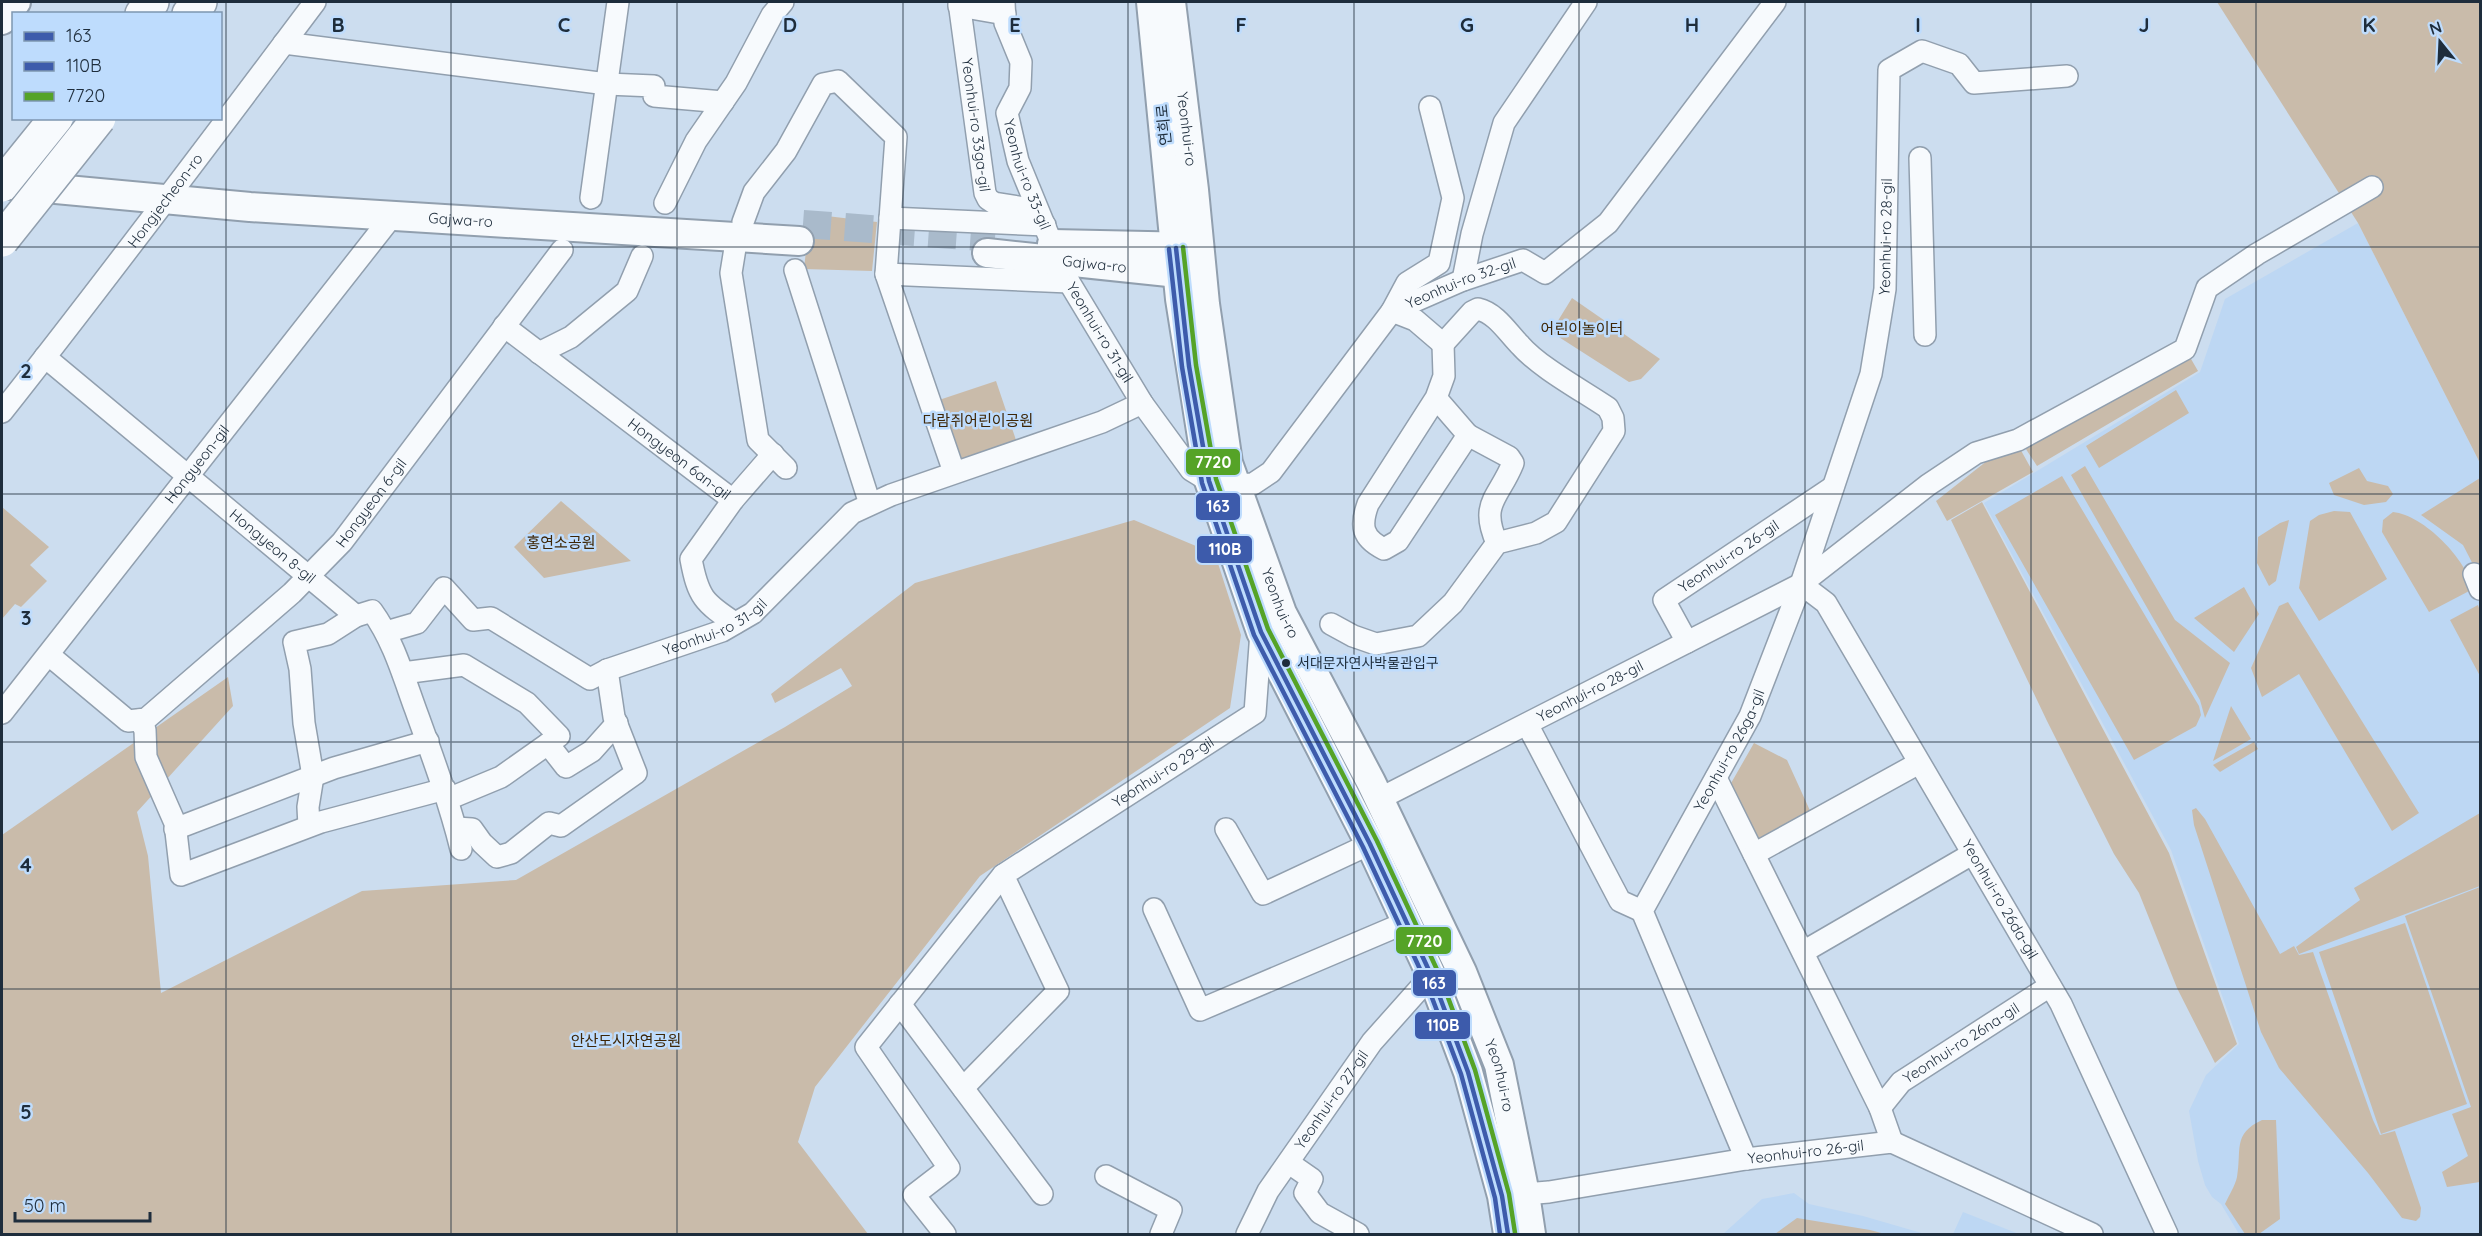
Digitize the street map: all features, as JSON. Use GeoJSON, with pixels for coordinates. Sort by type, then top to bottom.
{"type":"FeatureCollection","features":[{"type":"Feature","properties":{"kind":"highway"},"geometry":{"type":"LineString","coordinates":[[2,184],[54,120]]}},
{"type":"Feature","properties":{"kind":"highway"},"geometry":{"type":"LineString","coordinates":[[2,240],[97,120]]}},
{"type":"Feature","properties":{"kind":"main road"},"geometry":{"type":"LineString","coordinates":[[2,20],[15,2]]}},
{"type":"Feature","properties":{"kind":"main road","name":"연희로"},"geometry":{"type":"LineString","coordinates":[[1151,2],[1189,261]]}},
{"type":"Feature","properties":{"kind":"main road","name":"Yeonhui-ro"},"geometry":{"type":"LineString","coordinates":[[1171,2],[1189,261],[1189,366],[1209,482],[1261,632],[1370,844],[1433,979],[1514,1195],[1531,1234]]}},
{"type":"Feature","properties":{"kind":"main road","name":"Gajwa-ro"},"geometry":{"type":"LineString","coordinates":[[2,184],[123,196],[393,215],[801,233]]}},
{"type":"Feature","properties":{"kind":"main road"},"geometry":{"type":"LineString","coordinates":[[165,199],[202,189],[740,229]]}},
{"type":"Feature","properties":{"kind":"main road","name":"Gajwa-ro"},"geometry":{"type":"LineString","coordinates":[[991,245],[1052,245],[1189,261]]}},
{"type":"Feature","properties":{"kind":"main road","name":"Yeonhui-ro"},"geometry":{"type":"LineString","coordinates":[[1189,261],[1205,304],[1228,463],[1282,613],[1379,799],[1462,972],[1499,1065],[1514,1195],[1508,1234]]}},
{"type":"Feature","properties":{"kind":"street","name":"Hongjecheon-ro"},"geometry":{"type":"LineString","coordinates":[[2,412],[123,258],[315,2]]}},
{"type":"Feature","properties":{"kind":"street"},"geometry":{"type":"LineString","coordinates":[[591,198],[618,2]]}},
{"type":"Feature","properties":{"kind":"street"},"geometry":{"type":"LineString","coordinates":[[665,202],[696,141],[736,83],[772,15],[783,2]]}},
{"type":"Feature","properties":{"kind":"street"},"geometry":{"type":"LineString","coordinates":[[1463,280],[1472,234],[1504,123],[1586,2]]}},
{"type":"Feature","properties":{"kind":"street","name":"Yeonhui-ro 32-gil"},"geometry":{"type":"LineString","coordinates":[[1209,482],[1253,484],[1271,472],[1392,311],[1463,280],[1523,260],[1545,273],[1608,223],[1775,2]]}},
{"type":"Feature","properties":{"kind":"street"},"geometry":{"type":"LineString","coordinates":[[959,4],[1004,8]]}},
{"type":"Feature","properties":{"kind":"street","name":"Yeonhui-ro 33ga-gil"},"geometry":{"type":"LineString","coordinates":[[959,4],[985,193],[993,203],[1052,245]]}},
{"type":"Feature","properties":{"kind":"street","name":"Yeonhui-ro 33-gil"},"geometry":{"type":"LineString","coordinates":[[1004,8],[1005,23],[1021,62],[1020,88],[1007,113],[1018,161],[1052,245]]}},
{"type":"Feature","properties":{"kind":"street"},"geometry":{"type":"LineString","coordinates":[[284,43],[607,84],[654,86],[654,96],[723,102]]}},
{"type":"Feature","properties":{"kind":"street","name":"Yeonhui-ro 28-gil"},"geometry":{"type":"LineString","coordinates":[[1801,584],[1871,374],[1886,289],[1889,70],[1922,51],[1959,64],[1974,83],[2067,76]]}},
{"type":"Feature","properties":{"kind":"street"},"geometry":{"type":"LineString","coordinates":[[733,501],[780,461],[758,440],[731,273],[740,229],[754,192],[786,151],[823,84],[838,81],[896,137],[890,218],[892,245],[886,274],[954,472]]}},
{"type":"Feature","properties":{"kind":"street"},"geometry":{"type":"LineString","coordinates":[[1430,107],[1453,198],[1438,263],[1407,283],[1392,311],[1415,320],[1443,344]]}},
{"type":"Feature","properties":{"kind":"street"},"geometry":{"type":"LineString","coordinates":[[1920,158],[1925,335]]}},
{"type":"Feature","properties":{"kind":"street","name":"Yeonhui-ro 28-gil"},"geometry":{"type":"LineString","coordinates":[[1379,799],[1801,584],[1928,485],[1976,453],[2018,440],[2185,349],[2207,288],[2257,254],[2372,187]]}},
{"type":"Feature","properties":{"kind":"street","name":"Hongyeon-gil"},"geometry":{"type":"LineString","coordinates":[[2,713],[393,215]]}},
{"type":"Feature","properties":{"kind":"street"},"geometry":{"type":"LineString","coordinates":[[890,218],[1052,245]]}},
{"type":"Feature","properties":{"kind":"street"},"geometry":{"type":"LineString","coordinates":[[886,274],[1052,245]]}},
{"type":"Feature","properties":{"kind":"street","name":"Yeonhui-ro 31-gil"},"geometry":{"type":"LineString","coordinates":[[1052,245],[1142,403],[1191,470],[1209,482]]}},
{"type":"Feature","properties":{"kind":"street","name":"Hongyeon 6-gil"},"geometry":{"type":"LineString","coordinates":[[140,720],[147,719],[309,576],[342,542],[562,250]]}},
{"type":"Feature","properties":{"kind":"street"},"geometry":{"type":"LineString","coordinates":[[539,353],[571,337],[605,312],[627,291],[642,256]]}},
{"type":"Feature","properties":{"kind":"street"},"geometry":{"type":"LineString","coordinates":[[795,270],[870,504]]}},
{"type":"Feature","properties":{"kind":"street"},"geometry":{"type":"LineString","coordinates":[[1331,624],[1353,636],[1376,644],[1418,636],[1453,603],[1497,543],[1536,533],[1556,522],[1614,431],[1613,418],[1608,408],[1527,353],[1509,331],[1484,310],[1478,309],[1472,312],[1443,344],[1444,376],[1436,398],[1368,504],[1363,524],[1364,531],[1372,543],[1384,549],[1398,540],[1468,435]]}},
{"type":"Feature","properties":{"kind":"street","name":"Hongyeon 6an-gil"},"geometry":{"type":"LineString","coordinates":[[504,326],[733,501],[691,559],[695,580],[708,606],[735,623]]}},
{"type":"Feature","properties":{"kind":"street"},"geometry":{"type":"LineString","coordinates":[[45,357],[189,476]]}},
{"type":"Feature","properties":{"kind":"street"},"geometry":{"type":"LineString","coordinates":[[1436,398],[1468,435],[1509,457],[1513,463],[1489,510],[1490,527],[1497,543]]}},
{"type":"Feature","properties":{"kind":"street","name":"Yeonhui-ro 31-gil"},"geometry":{"type":"LineString","coordinates":[[607,670],[722,631],[753,613],[852,513],[870,504],[954,472],[1102,422],[1142,403]]}},
{"type":"Feature","properties":{"kind":"street","name":"Hongyeon 8-gil"},"geometry":{"type":"LineString","coordinates":[[189,476],[356,616],[372,611],[386,632],[403,674],[447,794],[461,849]]}},
{"type":"Feature","properties":{"kind":"street","name":"Yeonhui-ro 26-gil"},"geometry":{"type":"LineString","coordinates":[[1687,642],[1664,600],[1833,487]]}},
{"type":"Feature","properties":{"kind":"street","name":"Yeonhui-ro 26da-gil"},"geometry":{"type":"LineString","coordinates":[[1801,584],[1826,603],[2061,1004],[2167,1234]]}},
{"type":"Feature","properties":{"kind":"street","name":"Yeonhui-ro 26ga-gil"},"geometry":{"type":"LineString","coordinates":[[1642,911],[1750,716],[1801,584]]}},
{"type":"Feature","properties":{"kind":"street"},"geometry":{"type":"LineString","coordinates":[[386,632],[417,623],[444,588],[473,620],[491,618],[590,679],[607,670],[617,723],[636,773],[561,826],[549,823],[511,853],[497,857],[482,843],[472,829],[456,828]]}},
{"type":"Feature","properties":{"kind":"street"},"geometry":{"type":"LineString","coordinates":[[309,826],[308,807],[313,776],[304,723],[300,669],[294,642],[328,634],[356,616]]}},
{"type":"Feature","properties":{"kind":"street","name":"Yeonhui-ro 29-gil"},"geometry":{"type":"LineString","coordinates":[[945,1234],[914,1196],[949,1168],[866,1047],[1003,875],[1255,713],[1261,632]]}},
{"type":"Feature","properties":{"kind":"street"},"geometry":{"type":"LineString","coordinates":[[49,655],[128,721],[140,720],[145,730],[146,757],[175,823],[181,874],[309,826],[447,794],[501,777],[559,736],[527,703],[464,665],[403,674]]}},
{"type":"Feature","properties":{"kind":"street"},"geometry":{"type":"LineString","coordinates":[[548,744],[566,767],[592,751],[617,723]]}},
{"type":"Feature","properties":{"kind":"street"},"geometry":{"type":"LineString","coordinates":[[1527,724],[1620,901],[1642,911],[1746,1159]]}},
{"type":"Feature","properties":{"kind":"street"},"geometry":{"type":"LineString","coordinates":[[175,829],[313,776],[428,741]]}},
{"type":"Feature","properties":{"kind":"street"},"geometry":{"type":"LineString","coordinates":[[1754,854],[1919,763]]}},
{"type":"Feature","properties":{"kind":"street"},"geometry":{"type":"LineString","coordinates":[[1716,777],[1880,1108],[1892,1142],[2092,1234]]}},
{"type":"Feature","properties":{"kind":"street"},"geometry":{"type":"LineString","coordinates":[[1226,829],[1263,894],[1370,844]]}},
{"type":"Feature","properties":{"kind":"street"},"geometry":{"type":"LineString","coordinates":[[1803,952],[1972,854]]}},
{"type":"Feature","properties":{"kind":"street"},"geometry":{"type":"LineString","coordinates":[[963,1088],[1058,991],[1003,875]]}},
{"type":"Feature","properties":{"kind":"street"},"geometry":{"type":"LineString","coordinates":[[1154,909],[1200,1010],[1407,922]]}},
{"type":"Feature","properties":{"kind":"street","name":"Yeonhui-ro 27-gil"},"geometry":{"type":"LineString","coordinates":[[1247,1234],[1268,1191],[1372,1042],[1421,987],[1433,979]]}},
{"type":"Feature","properties":{"kind":"street","name":"Yeonhui-ro 26na-gil"},"geometry":{"type":"LineString","coordinates":[[1880,1108],[1901,1082],[2050,986]]}},
{"type":"Feature","properties":{"kind":"street"},"geometry":{"type":"LineString","coordinates":[[900,1004],[1042,1194]]}},
{"type":"Feature","properties":{"kind":"street","name":"Yeonhui-ro 26-gil"},"geometry":{"type":"LineString","coordinates":[[1514,1195],[1746,1159],[1892,1142]]}},
{"type":"Feature","properties":{"kind":"street"},"geometry":{"type":"LineString","coordinates":[[1289,1163],[1312,1179],[1305,1193],[1320,1213],[1358,1234]]}},
{"type":"Feature","properties":{"kind":"street"},"geometry":{"type":"LineString","coordinates":[[1106,1176],[1171,1210],[1161,1234]]}},
{"type":"Feature","properties":{"kind":"shaded area"},"geometry":{"type":"Polygon","coordinates":[[[2358,223],[2480,463],[2480,1234],[2239,1234],[2221,1204],[2212,1197],[2205,1185],[2198,1161],[2189,1111],[2206,1075],[2239,1044],[2171,850],[1984,503],[2200,372],[2225,299],[2358,223]]]}},
{"type":"Feature","properties":{"kind":"shaded area"},"geometry":{"type":"Polygon","coordinates":[[[1794,1193],[1809,1204],[1863,1216],[1925,1234],[1723,1234],[1762,1199],[1794,1193]]]}},
{"type":"Feature","properties":{"kind":"shaded area"},"geometry":{"type":"Polygon","coordinates":[[[1963,1212],[2019,1234],[1953,1234],[1963,1212]]]}},
{"type":"Feature","properties":{"kind":"green space"},"geometry":{"type":"Polygon","coordinates":[[[2217,2],[2480,2],[2480,463],[2358,223],[2217,2]]]}},
{"type":"Feature","properties":{"kind":"green space"},"geometry":{"type":"Polygon","coordinates":[[[810,214],[877,222],[872,271],[804,269],[810,214]]]}},
{"type":"Feature","properties":{"kind":"green space","name":"어린이놀이터"},"geometry":{"type":"Polygon","coordinates":[[[1572,298],[1660,359],[1641,379],[1629,382],[1551,332],[1572,298]]]}},
{"type":"Feature","properties":{"kind":"green space"},"geometry":{"type":"Polygon","coordinates":[[[2187,352],[2198,371],[2037,466],[2022,443],[2187,352]]]}},
{"type":"Feature","properties":{"kind":"green space","name":"다람쥐어린이공원"},"geometry":{"type":"Polygon","coordinates":[[[996,381],[1017,443],[960,462],[939,400],[996,381]]]}},
{"type":"Feature","properties":{"kind":"green space"},"geometry":{"type":"Polygon","coordinates":[[[2176,390],[2189,413],[2099,468],[2086,446],[2176,390]]]}},
{"type":"Feature","properties":{"kind":"green space"},"geometry":{"type":"Polygon","coordinates":[[[2018,445],[2033,472],[1947,521],[1936,501],[1997,453],[2018,445]]]}},
{"type":"Feature","properties":{"kind":"green space"},"geometry":{"type":"Polygon","coordinates":[[[2085,466],[2175,620],[2230,663],[2205,718],[2200,700],[2071,475],[2085,466]]]}},
{"type":"Feature","properties":{"kind":"green space"},"geometry":{"type":"Polygon","coordinates":[[[2359,468],[2367,481],[2388,486],[2393,494],[2386,502],[2364,505],[2334,495],[2329,483],[2359,468]]]}},
{"type":"Feature","properties":{"kind":"green space"},"geometry":{"type":"Polygon","coordinates":[[[2062,476],[2199,706],[2201,715],[2196,726],[2134,760],[1995,515],[2062,476]]]}},
{"type":"Feature","properties":{"kind":"green space"},"geometry":{"type":"Polygon","coordinates":[[[2480,478],[2480,578],[2463,545],[2421,515],[2480,478]]]}},
{"type":"Feature","properties":{"kind":"green space","name":"홍연소공원"},"geometry":{"type":"Polygon","coordinates":[[[561,501],[631,561],[544,578],[514,547],[561,501]]]}},
{"type":"Feature","properties":{"kind":"green space"},"geometry":{"type":"Polygon","coordinates":[[[1982,502],[2169,853],[2237,1044],[2215,1063],[2177,988],[2139,893],[2114,854],[2047,721],[1951,520],[1982,502]]]}},
{"type":"Feature","properties":{"kind":"green space"},"geometry":{"type":"Polygon","coordinates":[[[2,507],[49,547],[30,565],[47,581],[21,607],[15,604],[2,619],[2,507]]]}},
{"type":"Feature","properties":{"kind":"green space"},"geometry":{"type":"Polygon","coordinates":[[[2334,511],[2350,512],[2387,579],[2319,621],[2299,588],[2310,521],[2319,515],[2334,511]]]}},
{"type":"Feature","properties":{"kind":"green space"},"geometry":{"type":"Polygon","coordinates":[[[2393,512],[2418,521],[2442,541],[2462,565],[2473,589],[2429,612],[2382,532],[2383,520],[2393,512]]]}},
{"type":"Feature","properties":{"kind":"green space","name":"안산도시자연공원"},"geometry":{"type":"Polygon","coordinates":[[[1134,520],[1215,554],[1241,635],[1230,708],[980,876],[815,1087],[798,1142],[868,1234],[2,1234],[2,835],[228,677],[233,706],[137,812],[148,856],[161,993],[362,891],[516,880],[785,727],[852,686],[841,668],[775,703],[771,694],[915,583],[1134,520]]]}},
{"type":"Feature","properties":{"kind":"green space"},"geometry":{"type":"Polygon","coordinates":[[[2289,520],[2276,581],[2269,586],[2257,563],[2258,537],[2289,520]]]}},
{"type":"Feature","properties":{"kind":"green space"},"geometry":{"type":"Polygon","coordinates":[[[2244,587],[2259,614],[2234,652],[2194,618],[2244,587]]]}},
{"type":"Feature","properties":{"kind":"green space"},"geometry":{"type":"Polygon","coordinates":[[[2288,602],[2419,813],[2392,831],[2299,674],[2262,697],[2251,668],[2279,606],[2288,602]]]}},
{"type":"Feature","properties":{"kind":"green space"},"geometry":{"type":"Polygon","coordinates":[[[2478,605],[2480,611],[2480,676],[2450,620],[2478,605]]]}},
{"type":"Feature","properties":{"kind":"green space"},"geometry":{"type":"Polygon","coordinates":[[[2231,706],[2251,739],[2213,761],[2231,706]]]}},
{"type":"Feature","properties":{"kind":"green space"},"geometry":{"type":"Polygon","coordinates":[[[2254,742],[2258,749],[2220,772],[2213,765],[2254,742]]]}},
{"type":"Feature","properties":{"kind":"green space"},"geometry":{"type":"Polygon","coordinates":[[[1754,743],[1787,760],[1812,815],[1757,843],[1730,785],[1754,743]]]}},
{"type":"Feature","properties":{"kind":"green space"},"geometry":{"type":"Polygon","coordinates":[[[2196,808],[2205,819],[2280,954],[2294,946],[2299,955],[2313,952],[2373,1120],[2380,1135],[2395,1131],[2421,1208],[2420,1217],[2416,1221],[2402,1218],[2368,1173],[2279,1068],[2261,1032],[2194,825],[2192,810],[2196,808]]]}},
{"type":"Feature","properties":{"kind":"green space"},"geometry":{"type":"Polygon","coordinates":[[[2480,813],[2480,886],[2299,954],[2296,947],[2360,900],[2354,888],[2480,813]]]}},
{"type":"Feature","properties":{"kind":"green space"},"geometry":{"type":"Polygon","coordinates":[[[2480,887],[2480,1182],[2447,1187],[2442,1172],[2468,1156],[2452,1114],[2471,1107],[2405,916],[2480,887]]]}},
{"type":"Feature","properties":{"kind":"green space"},"geometry":{"type":"Polygon","coordinates":[[[2405,923],[2467,1104],[2381,1134],[2319,952],[2405,923]]]}},
{"type":"Feature","properties":{"kind":"green space"},"geometry":{"type":"Polygon","coordinates":[[[2262,1120],[2276,1120],[2280,1219],[2259,1234],[2245,1234],[2225,1204],[2237,1177],[2242,1137],[2253,1125],[2262,1120]]]}},
{"type":"Feature","properties":{"kind":"green space"},"geometry":{"type":"Polygon","coordinates":[[[1797,1218],[1870,1230],[1885,1234],[1775,1234],[1797,1218]]]}},
{"type":"Feature","properties":{"kind":"tunnel"},"geometry":{"type":"LineString","coordinates":[[803,224],[995,238]]}},
{"type":"Feature","properties":{"kind":"transit line","name":"7720"},"geometry":{"type":"LineString","coordinates":[[1183,247],[1196,365],[1216,479],[1268,629],[1377,841],[1440,976],[1475,1070],[1509,1194],[1515,1233]]}},
{"type":"Feature","properties":{"kind":"transit line","name":"163"},"geometry":{"type":"LineString","coordinates":[[1176,248],[1189,366],[1209,481],[1261,632],[1370,844],[1433,979],[1468,1072],[1502,1196],[1508,1234]]}},
{"type":"Feature","properties":{"kind":"transit line","name":"110B"},"geometry":{"type":"LineString","coordinates":[[1169,249],[1182,367],[1202,483],[1254,635],[1363,847],[1426,982],[1461,1074],[1495,1198],[1500,1234]]}},
{"type":"Feature","properties":{"kind":"place","name":"서대문자연사박물관입구"},"geometry":{"type":"Point","coordinates":[1286,663]}}]}
